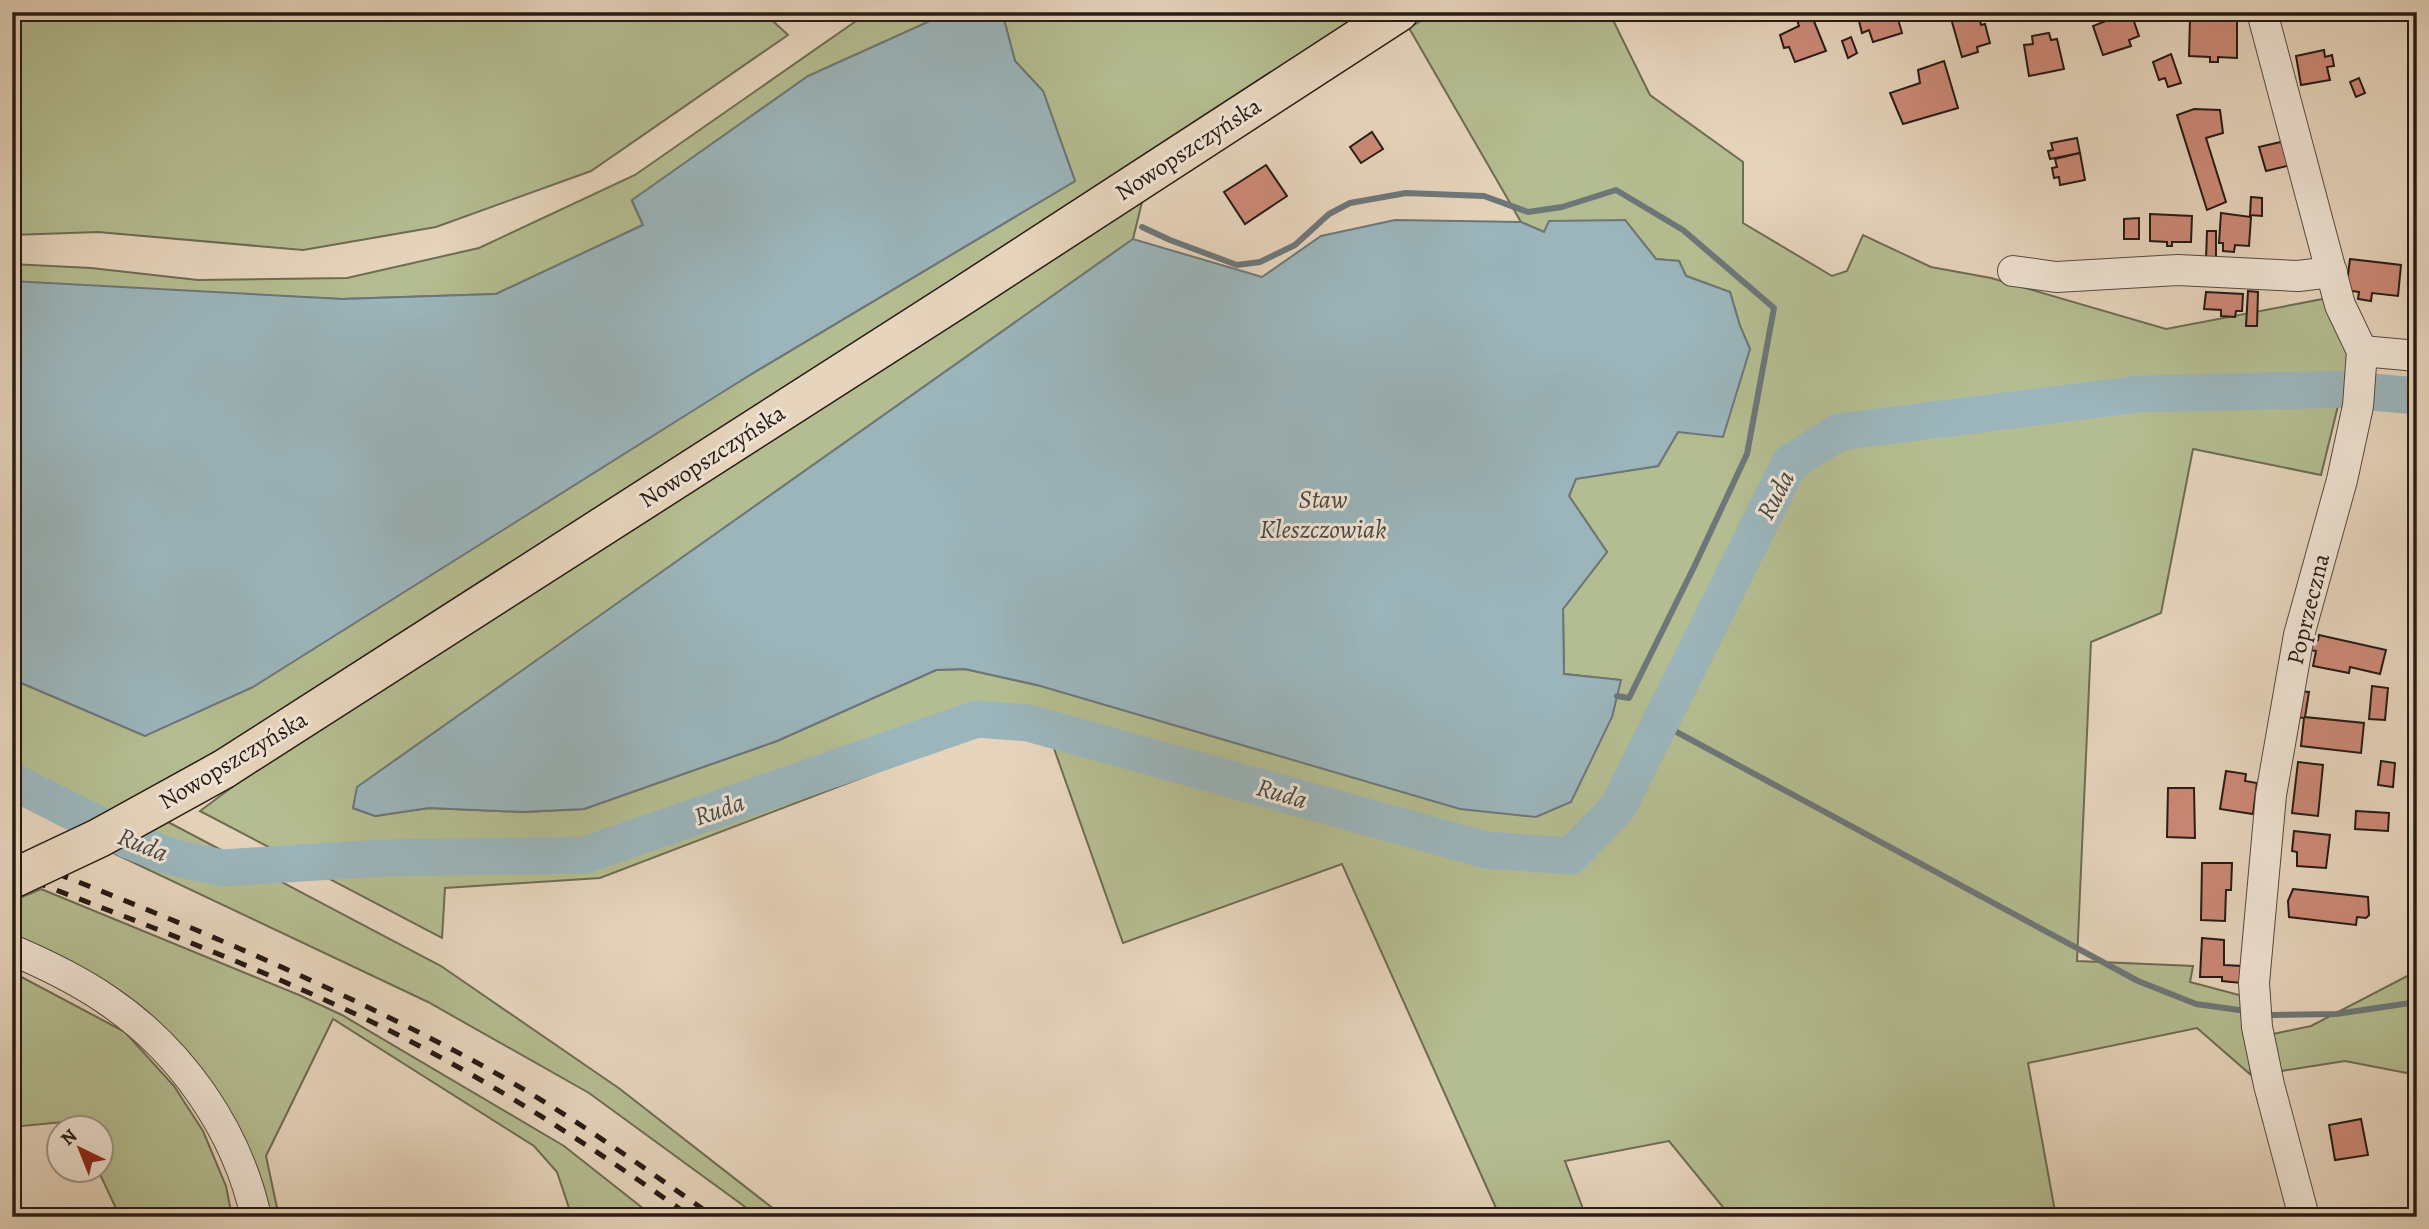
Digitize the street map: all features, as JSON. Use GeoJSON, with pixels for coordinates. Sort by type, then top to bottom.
{"type":"FeatureCollection","features":[{"type":"Feature","properties":{"kind":"main road","name":"Nowopszczyńska"},"geometry":{"type":"LineString","coordinates":[[12,879],[99,838],[224,769],[1399,12]]}},
{"type":"Feature","properties":{"kind":"street","name":"Poprzeczna"},"geometry":{"type":"LineString","coordinates":[[2262,12],[2340,305],[2362,351],[2358,406],[2342,480],[2300,635],[2271,795],[2254,983],[2257,1027],[2269,1085],[2304,1217]]}},
{"type":"Feature","properties":{"kind":"street"},"geometry":{"type":"LineString","coordinates":[[2013,271],[2056,277],[2178,270],[2298,276],[2332,272]]}},
{"type":"Feature","properties":{"kind":"street"},"geometry":{"type":"LineString","coordinates":[[2362,351],[2417,356]]}},
{"type":"Feature","properties":{"kind":"street"},"geometry":{"type":"LineString","coordinates":[[12,950],[100,995],[126,1013],[161,1045],[191,1079],[214,1114],[243,1171],[256,1217]]}},
{"type":"Feature","properties":{"kind":"green space"},"geometry":{"type":"Polygon","coordinates":[[[12,12],[763,12],[788,35],[591,171],[436,227],[303,250],[98,232],[12,235],[12,12]]]}},
{"type":"Feature","properties":{"kind":"green space"},"geometry":{"type":"Polygon","coordinates":[[[869,12],[950,12],[808,76],[632,201],[643,225],[496,294],[342,299],[12,284],[12,264],[91,268],[198,280],[347,278],[479,248],[635,175],[869,12]]]}},
{"type":"Feature","properties":{"kind":"green space"},"geometry":{"type":"Polygon","coordinates":[[[1002,12],[1377,12],[203,762],[73,830],[12,800],[12,679],[145,736],[1075,181],[1043,91],[1015,61],[1002,12]]]}},
{"type":"Feature","properties":{"kind":"green space"},"geometry":{"type":"Polygon","coordinates":[[[1436,12],[1609,12],[1650,95],[1743,162],[1743,223],[1832,276],[1847,271],[1863,235],[1931,267],[1991,278],[2166,329],[2328,298],[2351,353],[2321,475],[2193,449],[2161,613],[2091,642],[2077,961],[2193,966],[2190,982],[2243,996],[2251,1075],[2197,1028],[2028,1063],[2056,1217],[1731,1217],[1669,1141],[1565,1161],[1586,1217],[1500,1217],[1342,864],[1123,943],[1051,740],[984,731],[600,878],[445,888],[442,938],[200,811],[239,782],[1143,198],[1133,239],[358,787],[353,808],[375,816],[429,808],[523,812],[584,809],[777,741],[936,670],[965,669],[1036,685],[1612,717],[1620,680],[1564,674],[1563,609],[1607,552],[1569,496],[1576,478],[1658,466],[1678,432],[1750,349],[1730,292],[1686,276],[1679,261],[1656,259],[1625,220],[1544,232],[1521,222],[1409,28],[1436,12]]]}},
{"type":"Feature","properties":{"kind":"green space"},"geometry":{"type":"Polygon","coordinates":[[[168,822],[441,966],[620,1089],[784,1217],[759,1217],[589,1093],[428,1002],[113,853],[168,822]]]}},
{"type":"Feature","properties":{"kind":"green space"},"geometry":{"type":"Polygon","coordinates":[[[41,889],[342,1015],[564,1146],[654,1217],[572,1217],[557,1172],[534,1146],[333,1019],[266,1156],[279,1217],[271,1217],[252,1162],[212,1086],[12,936],[12,901],[41,889]]]}},
{"type":"Feature","properties":{"kind":"green space"},"geometry":{"type":"Polygon","coordinates":[[[2417,971],[2417,1075],[2345,1061],[2281,1071],[2273,1034],[2311,1026],[2417,971]]]}},
{"type":"Feature","properties":{"kind":"green space"},"geometry":{"type":"Polygon","coordinates":[[[12,972],[125,1032],[174,1086],[203,1131],[226,1186],[232,1217],[120,1217],[105,1184],[116,1184],[116,1114],[46,1114],[46,1124],[12,1127],[12,972]]]}},
{"type":"Feature","properties":{"kind":"water"},"geometry":{"type":"Polygon","coordinates":[[[950,12],[1002,12],[1015,61],[1043,91],[1075,181],[753,373],[253,687],[145,736],[12,679],[12,281],[342,299],[496,294],[643,225],[632,200],[808,76],[950,12]]]}},
{"type":"Feature","properties":{"kind":"water","name":"Staw Kleszczowiak"},"geometry":{"type":"Polygon","coordinates":[[[1395,220],[1521,222],[1544,232],[1549,221],[1625,220],[1656,259],[1679,261],[1686,276],[1730,292],[1750,349],[1723,437],[1678,432],[1658,466],[1576,479],[1569,496],[1607,552],[1563,609],[1564,674],[1621,680],[1612,717],[1571,802],[1536,817],[1460,809],[1037,685],[965,669],[936,670],[777,741],[584,809],[523,812],[429,808],[375,816],[353,808],[357,787],[1133,239],[1262,277],[1321,236],[1395,220]]]}},
{"type":"Feature","properties":{"kind":"building"},"geometry":{"type":"Polygon","coordinates":[[[1864,12],[1896,12],[1902,33],[1873,42],[1869,30],[1862,33],[1858,17],[1865,15],[1864,12]]]}},
{"type":"Feature","properties":{"kind":"building"},"geometry":{"type":"Polygon","coordinates":[[[1961,12],[1962,17],[1978,12],[1981,25],[1985,24],[1990,43],[1977,47],[1978,52],[1962,57],[1950,15],[1961,12]]]}},
{"type":"Feature","properties":{"kind":"building"},"geometry":{"type":"Polygon","coordinates":[[[2117,13],[2118,17],[2131,13],[2139,36],[2129,40],[2131,46],[2103,55],[2093,26],[2106,21],[2105,17],[2117,13]]]}},
{"type":"Feature","properties":{"kind":"building"},"geometry":{"type":"Polygon","coordinates":[[[2207,13],[2220,13],[2220,20],[2237,21],[2237,58],[2218,57],[2218,62],[2210,62],[2210,57],[2189,56],[2190,19],[2206,20],[2207,13]]]}},
{"type":"Feature","properties":{"kind":"building"},"geometry":{"type":"Polygon","coordinates":[[[1811,14],[1826,51],[1795,62],[1789,47],[1784,48],[1780,35],[1799,26],[1797,20],[1811,14]]]}},
{"type":"Feature","properties":{"kind":"building"},"geometry":{"type":"Polygon","coordinates":[[[2049,33],[2051,40],[2057,39],[2064,69],[2029,76],[2024,45],[2033,44],[2032,36],[2049,33]]]}},
{"type":"Feature","properties":{"kind":"building"},"geometry":{"type":"Polygon","coordinates":[[[1851,37],[1857,53],[1848,58],[1842,41],[1851,37]]]}},
{"type":"Feature","properties":{"kind":"building"},"geometry":{"type":"Polygon","coordinates":[[[2324,50],[2325,57],[2332,55],[2334,66],[2327,67],[2330,80],[2301,85],[2296,56],[2324,50]]]}},
{"type":"Feature","properties":{"kind":"building"},"geometry":{"type":"Polygon","coordinates":[[[2171,54],[2181,83],[2168,87],[2165,78],[2159,80],[2153,62],[2171,54]]]}},
{"type":"Feature","properties":{"kind":"building"},"geometry":{"type":"Polygon","coordinates":[[[1944,61],[1958,108],[1903,124],[1890,93],[1920,83],[1918,70],[1944,61]]]}},
{"type":"Feature","properties":{"kind":"building"},"geometry":{"type":"Polygon","coordinates":[[[2359,78],[2365,93],[2356,97],[2350,82],[2359,78]]]}},
{"type":"Feature","properties":{"kind":"building"},"geometry":{"type":"Polygon","coordinates":[[[2194,109],[2220,110],[2223,133],[2206,138],[2226,202],[2207,210],[2177,115],[2194,109]]]}},
{"type":"Feature","properties":{"kind":"building"},"geometry":{"type":"Polygon","coordinates":[[[1372,132],[1383,149],[1361,163],[1350,147],[1372,132]]]}},
{"type":"Feature","properties":{"kind":"building"},"geometry":{"type":"Polygon","coordinates":[[[2077,138],[2080,153],[2050,159],[2048,151],[2053,150],[2051,143],[2077,138]]]}},
{"type":"Feature","properties":{"kind":"building"},"geometry":{"type":"Polygon","coordinates":[[[2285,141],[2291,165],[2266,171],[2259,147],[2285,141]]]}},
{"type":"Feature","properties":{"kind":"building"},"geometry":{"type":"Polygon","coordinates":[[[2080,153],[2085,180],[2060,185],[2059,177],[2054,178],[2052,168],[2057,167],[2055,159],[2080,153]]]}},
{"type":"Feature","properties":{"kind":"building"},"geometry":{"type":"Polygon","coordinates":[[[1266,165],[1287,196],[1245,224],[1224,192],[1266,165]]]}},
{"type":"Feature","properties":{"kind":"building"},"geometry":{"type":"Polygon","coordinates":[[[2251,197],[2262,198],[2262,216],[2250,215],[2251,197]]]}},
{"type":"Feature","properties":{"kind":"building"},"geometry":{"type":"Polygon","coordinates":[[[2221,213],[2251,217],[2249,246],[2235,245],[2234,252],[2223,251],[2223,243],[2219,243],[2221,213]]]}},
{"type":"Feature","properties":{"kind":"building"},"geometry":{"type":"Polygon","coordinates":[[[2150,214],[2192,216],[2191,242],[2172,242],[2172,246],[2167,246],[2167,242],[2150,241],[2150,214]]]}},
{"type":"Feature","properties":{"kind":"building"},"geometry":{"type":"Polygon","coordinates":[[[2139,218],[2139,239],[2124,239],[2124,219],[2139,218]]]}},
{"type":"Feature","properties":{"kind":"building"},"geometry":{"type":"Polygon","coordinates":[[[2207,231],[2216,231],[2216,259],[2206,259],[2207,231]]]}},
{"type":"Feature","properties":{"kind":"building"},"geometry":{"type":"Polygon","coordinates":[[[2350,259],[2401,265],[2398,296],[2372,293],[2371,301],[2358,299],[2359,292],[2346,290],[2350,259]]]}},
{"type":"Feature","properties":{"kind":"building"},"geometry":{"type":"Polygon","coordinates":[[[2248,291],[2258,292],[2257,326],[2246,326],[2248,291]]]}},
{"type":"Feature","properties":{"kind":"building"},"geometry":{"type":"Polygon","coordinates":[[[2206,292],[2243,294],[2242,311],[2236,311],[2235,317],[2221,316],[2221,310],[2204,309],[2206,292]]]}},
{"type":"Feature","properties":{"kind":"building"},"geometry":{"type":"Polygon","coordinates":[[[2410,311],[2417,311],[2417,341],[2408,340],[2410,311]]]}},
{"type":"Feature","properties":{"kind":"building"},"geometry":{"type":"Polygon","coordinates":[[[2319,635],[2386,650],[2380,674],[2350,667],[2349,673],[2313,666],[2316,651],[2310,650],[2312,639],[2318,640],[2319,635]]]}},
{"type":"Feature","properties":{"kind":"building"},"geometry":{"type":"Polygon","coordinates":[[[2372,686],[2388,688],[2385,720],[2369,719],[2372,686]]]}},
{"type":"Feature","properties":{"kind":"building"},"geometry":{"type":"Polygon","coordinates":[[[2298,691],[2309,692],[2305,717],[2364,723],[2361,753],[2301,746],[2304,718],[2294,717],[2298,691]]]}},
{"type":"Feature","properties":{"kind":"building"},"geometry":{"type":"Polygon","coordinates":[[[2381,761],[2395,763],[2393,787],[2378,785],[2381,761]]]}},
{"type":"Feature","properties":{"kind":"building"},"geometry":{"type":"Polygon","coordinates":[[[2298,762],[2323,765],[2318,816],[2292,813],[2298,762]]]}},
{"type":"Feature","properties":{"kind":"building"},"geometry":{"type":"Polygon","coordinates":[[[2226,771],[2246,774],[2245,781],[2257,783],[2253,814],[2220,809],[2226,771]]]}},
{"type":"Feature","properties":{"kind":"building"},"geometry":{"type":"Polygon","coordinates":[[[2168,788],[2194,788],[2195,838],[2167,837],[2168,788]]]}},
{"type":"Feature","properties":{"kind":"building"},"geometry":{"type":"Polygon","coordinates":[[[2356,811],[2389,813],[2388,831],[2355,829],[2356,811]]]}},
{"type":"Feature","properties":{"kind":"building"},"geometry":{"type":"Polygon","coordinates":[[[2294,831],[2330,835],[2326,868],[2297,866],[2297,852],[2292,851],[2294,831]]]}},
{"type":"Feature","properties":{"kind":"building"},"geometry":{"type":"Polygon","coordinates":[[[2202,863],[2232,863],[2231,890],[2226,890],[2225,921],[2201,920],[2202,863]]]}},
{"type":"Feature","properties":{"kind":"building"},"geometry":{"type":"Polygon","coordinates":[[[2293,889],[2368,897],[2369,915],[2366,918],[2357,917],[2356,925],[2289,917],[2288,901],[2293,889]]]}},
{"type":"Feature","properties":{"kind":"building"},"geometry":{"type":"Polygon","coordinates":[[[2202,938],[2224,940],[2224,965],[2242,966],[2241,983],[2222,981],[2222,977],[2200,977],[2202,938]]]}},
{"type":"Feature","properties":{"kind":"building"},"geometry":{"type":"Polygon","coordinates":[[[2361,1119],[2368,1155],[2335,1160],[2329,1125],[2361,1119]]]}},
{"type":"Feature","properties":{"kind":"waterway"},"geometry":{"type":"LineString","coordinates":[[1142,227],[1237,265],[1260,262],[1295,245],[1329,214],[1350,203],[1406,193],[1484,196],[1528,212],[1562,207],[1616,190],[1683,230],[1774,308],[1747,454],[1629,698],[1617,696]]}},
{"type":"Feature","properties":{"kind":"waterway","name":"Ruda"},"geometry":{"type":"LineString","coordinates":[[12,781],[128,840],[171,857],[222,868],[382,858],[585,855],[977,719],[1028,723],[1486,850],[1571,856],[1618,807],[1790,463],[1839,432],[2139,394],[2350,389]]}},
{"type":"Feature","properties":{"kind":"waterway","name":"Ruda"},"geometry":{"type":"LineString","coordinates":[[2372,392],[2417,396]]}},
{"type":"Feature","properties":{"kind":"waterway"},"geometry":{"type":"LineString","coordinates":[[2390,394],[2417,412]]}},
{"type":"Feature","properties":{"kind":"waterway"},"geometry":{"type":"LineString","coordinates":[[1660,723],[2138,981],[2196,1004],[2239,1010]]}},
{"type":"Feature","properties":{"kind":"waterway"},"geometry":{"type":"LineString","coordinates":[[2270,1015],[2336,1014],[2417,1002]]}},
{"type":"Feature","properties":{"kind":"railway"},"geometry":{"type":"LineString","coordinates":[[12,856],[251,954],[426,1036],[483,1066],[571,1119],[714,1217]]}},
{"type":"Feature","properties":{"kind":"railway"},"geometry":{"type":"LineString","coordinates":[[12,873],[225,957],[396,1034],[526,1107],[691,1217]]}}]}
